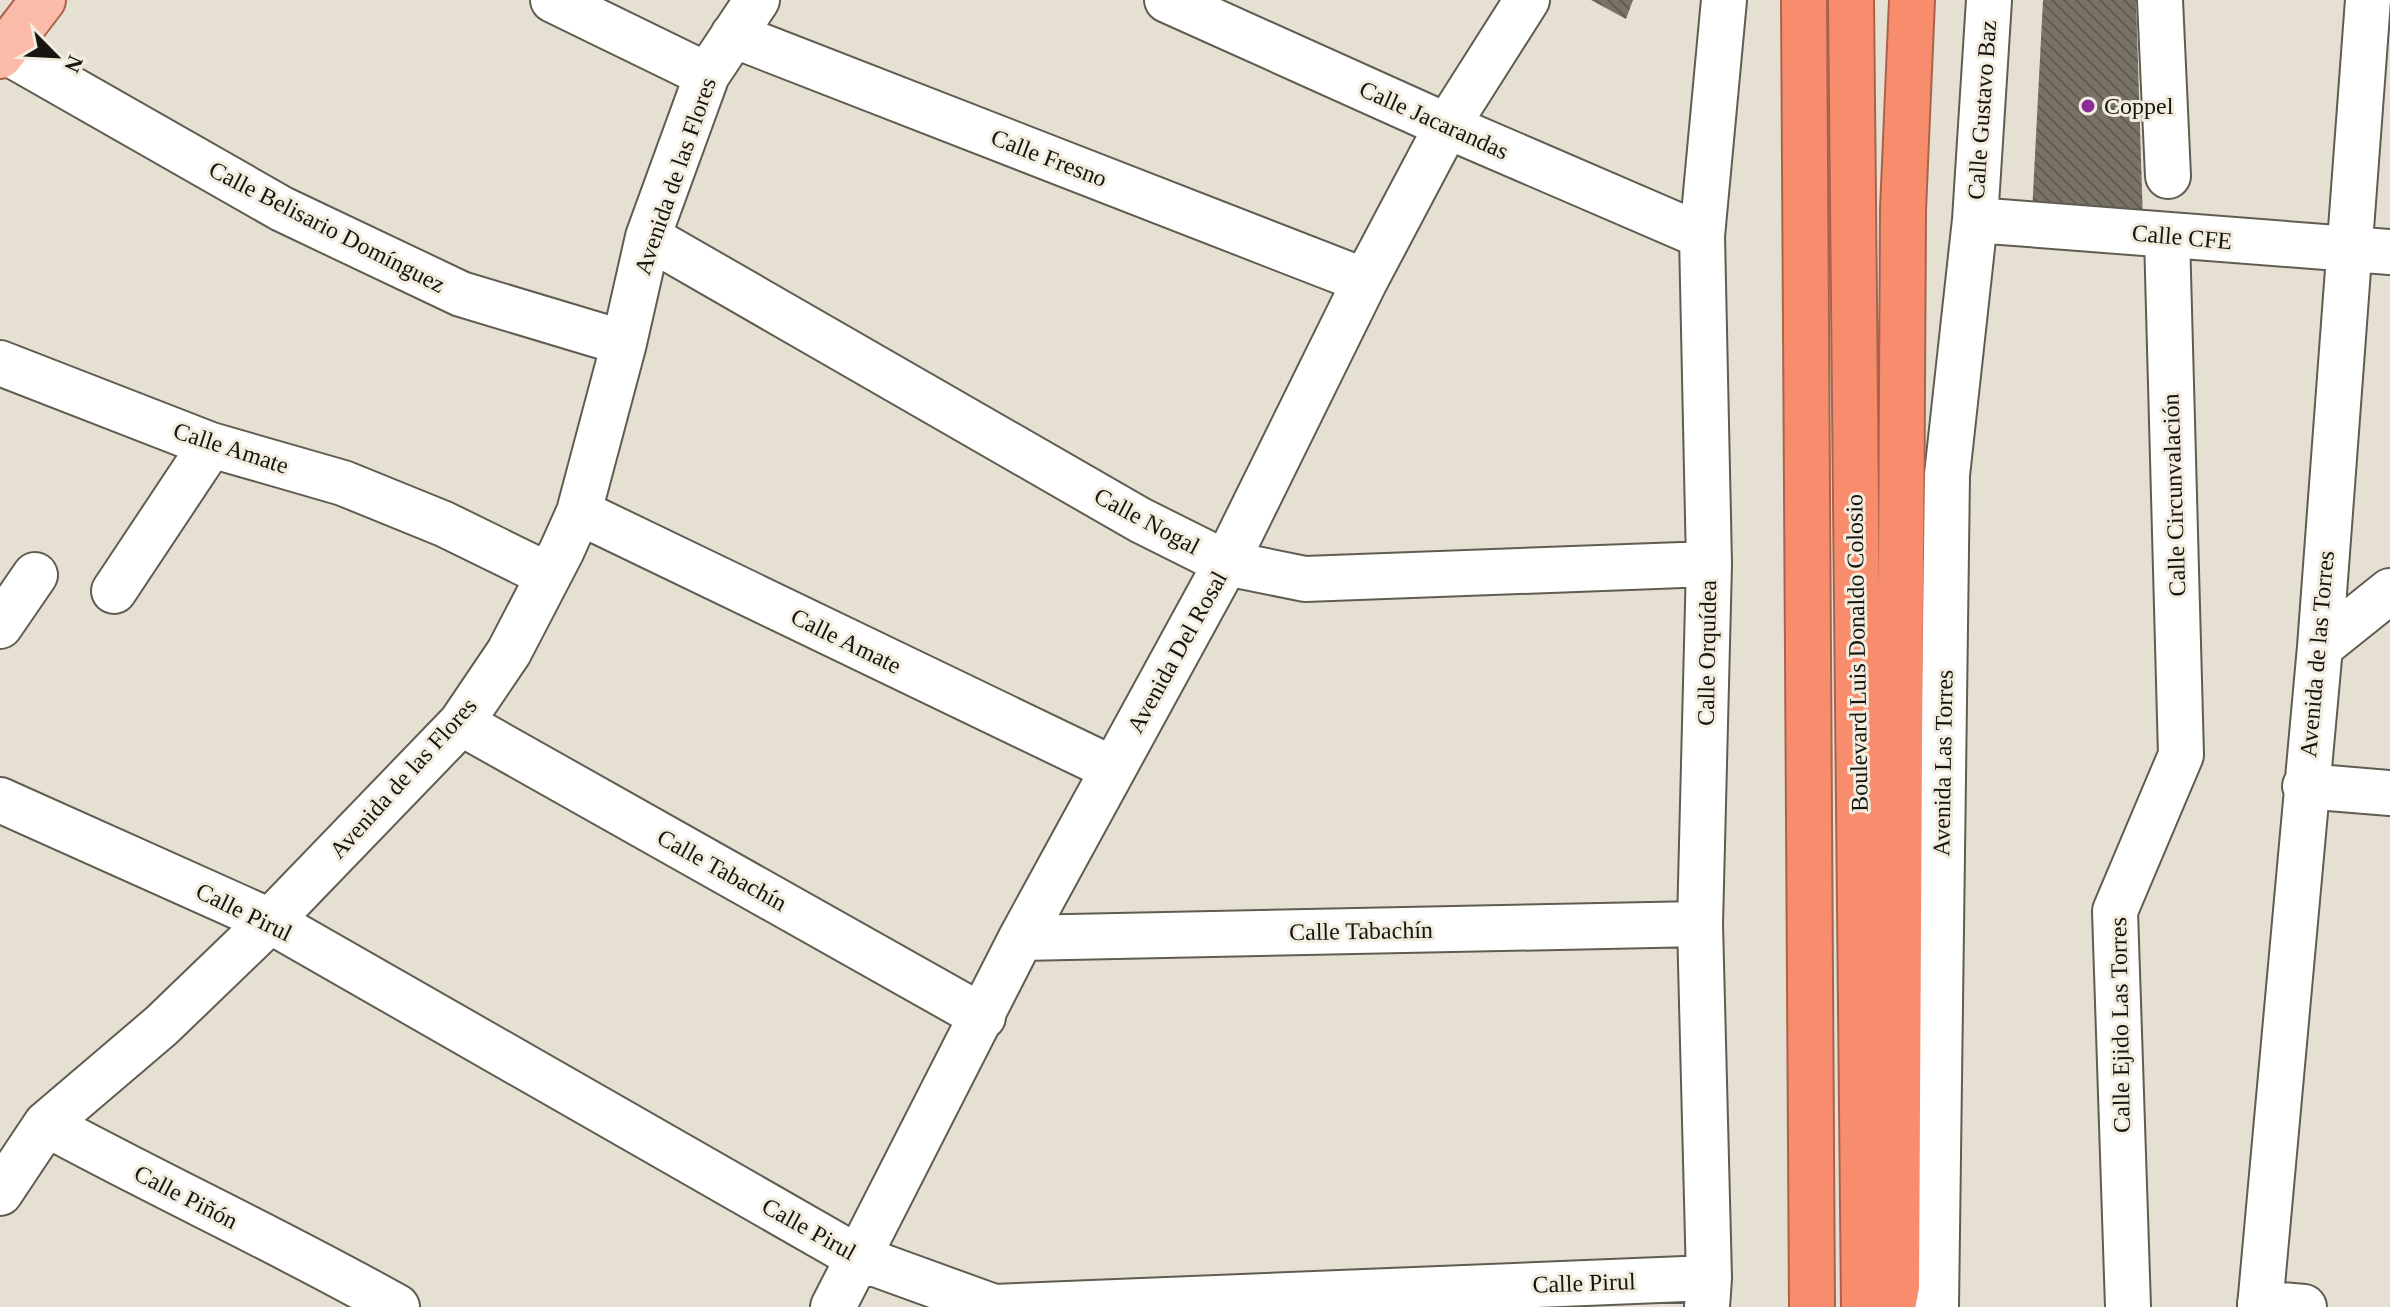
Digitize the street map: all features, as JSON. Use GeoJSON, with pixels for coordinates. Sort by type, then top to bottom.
{"type":"FeatureCollection","features":[{"type":"Feature","properties":{"kind":"highway"},"geometry":{"type":"LineString","coordinates":[[1783,0],[1788,1307]]}},
{"type":"Feature","properties":{"kind":"highway","name":"Boulevard Luis Donaldo Colosio"},"geometry":{"type":"LineString","coordinates":[[1804,0],[1812,1307]]}},
{"type":"Feature","properties":{"kind":"highway","name":"Boulevard Luis Donaldo Colosio"},"geometry":{"type":"LineString","coordinates":[[1851,0],[1864,1307]]}},
{"type":"Feature","properties":{"kind":"highway"},"geometry":{"type":"LineString","coordinates":[[1893,1307],[1897,1286],[1903,210],[1912,0]]}},
{"type":"Feature","properties":{"kind":"main road"},"geometry":{"type":"LineString","coordinates":[[2,54],[43,0]]}},
{"type":"Feature","properties":{"kind":"street"},"geometry":{"type":"LineString","coordinates":[[553,0],[707,75]]}},
{"type":"Feature","properties":{"kind":"street","name":"Avenida de las Flores"},"geometry":{"type":"LineString","coordinates":[[0,1193],[46,1124],[161,1026],[270,921],[461,723],[509,652],[579,512],[624,343],[648,237],[707,75],[757,0]]}},
{"type":"Feature","properties":{"kind":"street","name":"Calle Jacarandas"},"geometry":{"type":"LineString","coordinates":[[1167,0],[1702,236]]}},
{"type":"Feature","properties":{"kind":"street","name":"Avenida Del Rosal"},"geometry":{"type":"LineString","coordinates":[[833,1307],[1021,938],[1226,563],[1365,281],[1447,126],[1527,0]]}},
{"type":"Feature","properties":{"kind":"street","name":"Calle Orquídea"},"geometry":{"type":"LineString","coordinates":[[1708,1293],[1700,924],[1709,564],[1702,236],[1724,0]]}},
{"type":"Feature","properties":{"kind":"street","name":"Calle Gustavo Baz"},"geometry":{"type":"LineString","coordinates":[[1975,220],[1989,0]]}},
{"type":"Feature","properties":{"kind":"street"},"geometry":{"type":"LineString","coordinates":[[2160,0],[2168,176]]}},
{"type":"Feature","properties":{"kind":"street","name":"Avenida de las Torres"},"geometry":{"type":"LineString","coordinates":[[2260,1305],[2305,786],[2369,251],[2368,0]]}},
{"type":"Feature","properties":{"kind":"street","name":"Calle Fresno"},"geometry":{"type":"LineString","coordinates":[[733,35],[1365,281]]}},
{"type":"Feature","properties":{"kind":"street","name":"Calle Belisario Domínguez"},"geometry":{"type":"LineString","coordinates":[[2,54],[296,216],[461,294],[624,343]]}},
{"type":"Feature","properties":{"kind":"street","name":"Calle CFE"},"geometry":{"type":"LineString","coordinates":[[1975,220],[2369,251]]}},
{"type":"Feature","properties":{"kind":"street","name":"Avenida Las Torres"},"geometry":{"type":"LineString","coordinates":[[1936,1307],[1947,475],[1975,220]]}},
{"type":"Feature","properties":{"kind":"street","name":"Calle Circunvalación"},"geometry":{"type":"LineString","coordinates":[[2167,236],[2181,755]]}},
{"type":"Feature","properties":{"kind":"street","name":"Calle Nogal"},"geometry":{"type":"LineString","coordinates":[[648,237],[1140,520],[1226,563],[1305,579],[1709,564]]}},
{"type":"Feature","properties":{"kind":"street","name":"Calle Amate"},"geometry":{"type":"LineString","coordinates":[[0,363],[211,445],[343,483],[444,524],[548,575]]}},
{"type":"Feature","properties":{"kind":"street"},"geometry":{"type":"LineString","coordinates":[[114,591],[211,445]]}},
{"type":"Feature","properties":{"kind":"street","name":"Calle Amate"},"geometry":{"type":"LineString","coordinates":[[579,512],[1113,769]]}},
{"type":"Feature","properties":{"kind":"street"},"geometry":{"type":"LineString","coordinates":[[0,626],[35,575]]}},
{"type":"Feature","properties":{"kind":"street"},"geometry":{"type":"LineString","coordinates":[[2320,647],[2388,595]]}},
{"type":"Feature","properties":{"kind":"street","name":"Calle Tabachín"},"geometry":{"type":"LineString","coordinates":[[461,723],[983,1017]]}},
{"type":"Feature","properties":{"kind":"street","name":"Calle Ejido Las Torres"},"geometry":{"type":"LineString","coordinates":[[2128,1307],[2115,911],[2181,755]]}},
{"type":"Feature","properties":{"kind":"street"},"geometry":{"type":"LineString","coordinates":[[2305,786],[2390,793]]}},
{"type":"Feature","properties":{"kind":"street","name":"Calle Pirul"},"geometry":{"type":"LineString","coordinates":[[0,800],[270,921],[859,1258],[994,1307],[1708,1293]]}},
{"type":"Feature","properties":{"kind":"street","name":"Calle Tabachín"},"geometry":{"type":"LineString","coordinates":[[1021,938],[1700,924]]}},
{"type":"Feature","properties":{"kind":"street","name":"Calle Piñón"},"geometry":{"type":"LineString","coordinates":[[46,1124],[145,1178],[326,1267],[397,1307]]}},
{"type":"Feature","properties":{"kind":"street"},"geometry":{"type":"LineString","coordinates":[[2260,1305],[2304,1307]]}},
{"type":"Feature","properties":{"kind":"building"},"geometry":{"type":"Polygon","coordinates":[[[1591,0],[1633,0],[1626,19],[1591,0]]]}},
{"type":"Feature","properties":{"kind":"building","name":"Coppel"},"geometry":{"type":"Polygon","coordinates":[[[2043,0],[2136,0],[2143,223],[2032,213],[2043,0]]]}},
{"type":"Feature","properties":{"kind":"place","name":"Coppel"},"geometry":{"type":"Point","coordinates":[2088,106]}}]}
